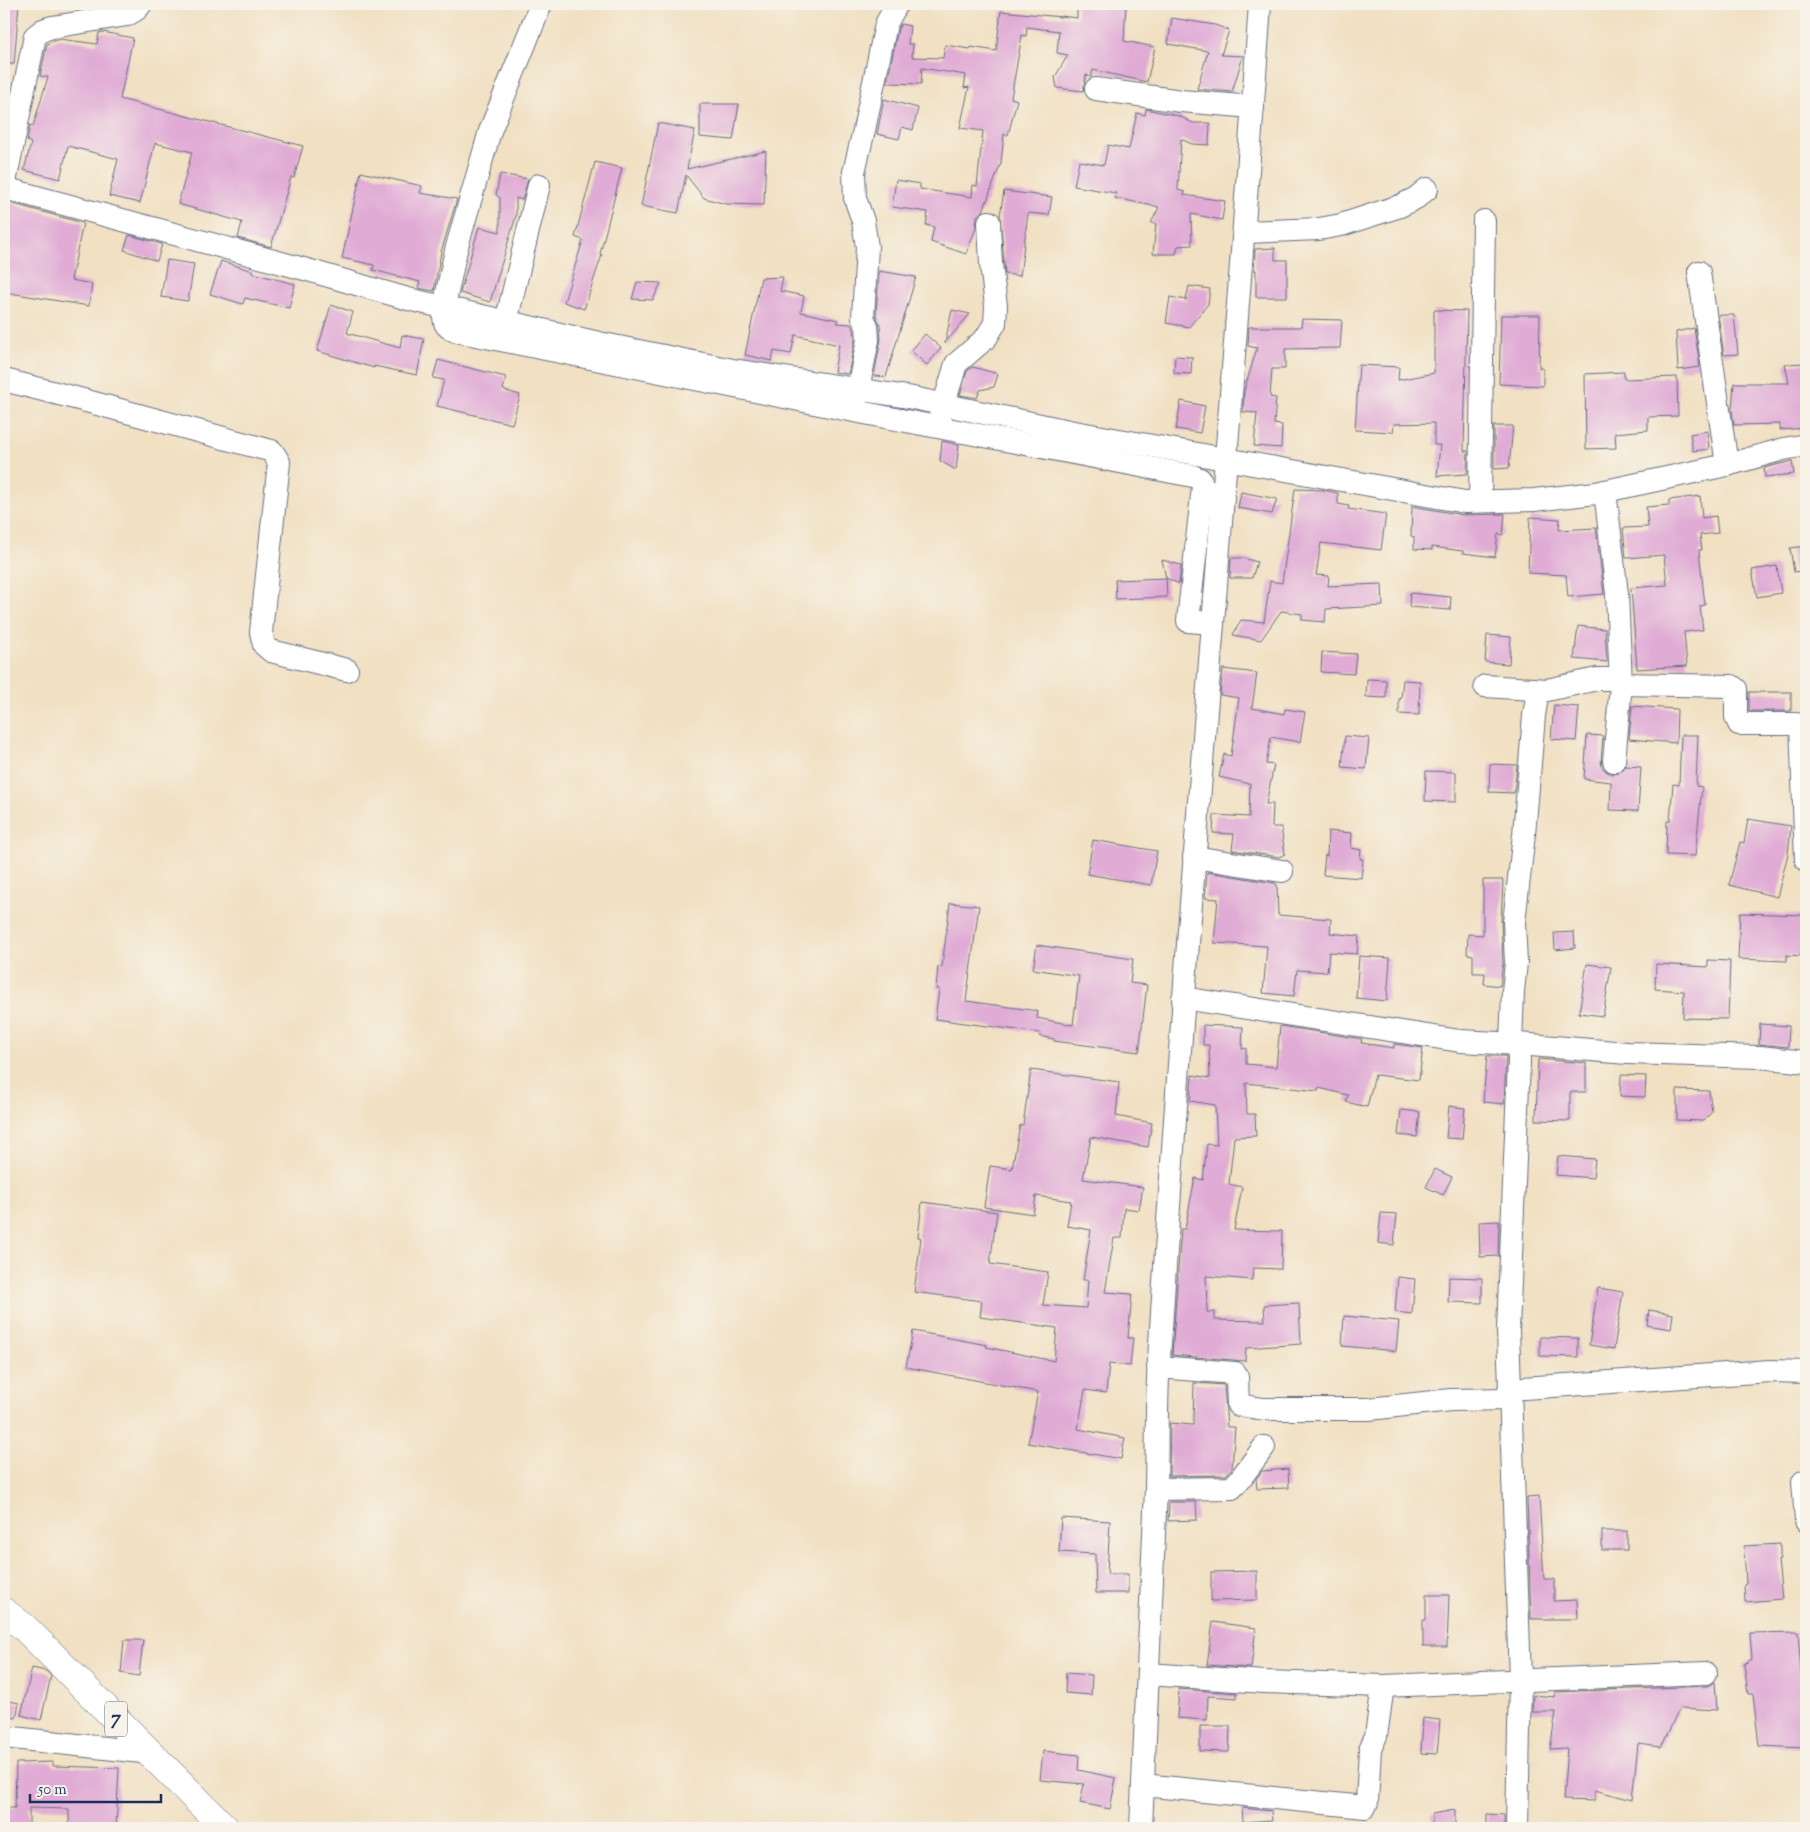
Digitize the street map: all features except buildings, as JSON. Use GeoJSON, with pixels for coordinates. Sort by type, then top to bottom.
{"type":"FeatureCollection","features":[{"type":"Feature","properties":{"kind":"highway","name":"7"},"geometry":{"type":"LineString","coordinates":[[4,1612],[24,1627],[225,1828]]}},
{"type":"Feature","properties":{"kind":"street"},"geometry":{"type":"LineString","coordinates":[[141,4],[128,15],[52,27],[43,30],[35,36],[4,187],[408,299],[506,322],[733,370],[855,400]]}},
{"type":"Feature","properties":{"kind":"street"},"geometry":{"type":"LineString","coordinates":[[541,4],[490,131],[456,250],[444,307],[444,322],[447,328],[941,415],[1070,431],[1465,502],[1534,500],[1605,491],[1727,465],[1784,449],[1806,445]]}},
{"type":"Feature","properties":{"kind":"street"},"geometry":{"type":"LineString","coordinates":[[855,400],[868,340],[867,326],[863,318],[867,247],[863,221],[855,198],[854,172],[886,24],[898,4]]}},
{"type":"Feature","properties":{"kind":"street"},"geometry":{"type":"LineString","coordinates":[[1141,1828],[1156,1489],[1158,1367],[1194,857],[1204,622],[1225,458],[1244,232],[1260,4]]}},
{"type":"Feature","properties":{"kind":"street"},"geometry":{"type":"LineString","coordinates":[[1096,88],[1181,101],[1253,107]]}},
{"type":"Feature","properties":{"kind":"street"},"geometry":{"type":"LineString","coordinates":[[506,322],[540,185]]}},
{"type":"Feature","properties":{"kind":"street"},"geometry":{"type":"LineString","coordinates":[[1244,232],[1319,229],[1340,225],[1400,206],[1416,198],[1427,189]]}},
{"type":"Feature","properties":{"kind":"street"},"geometry":{"type":"LineString","coordinates":[[1480,501],[1484,221]]}},
{"type":"Feature","properties":{"kind":"street"},"geometry":{"type":"LineString","coordinates":[[941,415],[956,364],[986,338],[995,323],[996,306],[989,222]]}},
{"type":"Feature","properties":{"kind":"street"},"geometry":{"type":"LineString","coordinates":[[1699,272],[1727,465]]}},
{"type":"Feature","properties":{"kind":"street"},"geometry":{"type":"LineString","coordinates":[[4,380],[272,451],[278,462],[261,632],[264,645],[271,651],[347,670]]}},
{"type":"Feature","properties":{"kind":"street"},"geometry":{"type":"LineString","coordinates":[[941,415],[1200,479],[1202,486],[1188,621],[1204,622]]}},
{"type":"Feature","properties":{"kind":"street"},"geometry":{"type":"LineString","coordinates":[[1605,491],[1617,594],[1621,681],[1614,761]]}},
{"type":"Feature","properties":{"kind":"street"},"geometry":{"type":"LineString","coordinates":[[1485,686],[1538,690],[1558,689],[1597,679],[1732,686],[1736,689],[1736,717],[1739,724],[1804,724],[1806,860]]}},
{"type":"Feature","properties":{"kind":"street"},"geometry":{"type":"LineString","coordinates":[[1517,1828],[1520,1679],[1508,1330],[1518,1061],[1514,1044],[1513,991],[1516,963],[1514,922],[1538,690]]}},
{"type":"Feature","properties":{"kind":"street"},"geometry":{"type":"LineString","coordinates":[[1194,857],[1282,871]]}},
{"type":"Feature","properties":{"kind":"street"},"geometry":{"type":"LineString","coordinates":[[1183,998],[1460,1041],[1627,1052],[1760,1057],[1806,1062]]}},
{"type":"Feature","properties":{"kind":"street"},"geometry":{"type":"LineString","coordinates":[[1158,1367],[1235,1373],[1237,1378],[1238,1405],[1264,1409],[1369,1409],[1509,1394],[1770,1371],[1806,1372]]}},
{"type":"Feature","properties":{"kind":"street"},"geometry":{"type":"LineString","coordinates":[[1156,1489],[1232,1488],[1264,1448]]}},
{"type":"Feature","properties":{"kind":"street"},"geometry":{"type":"LineString","coordinates":[[1803,1482],[1806,1521]]}},
{"type":"Feature","properties":{"kind":"street"},"geometry":{"type":"LineString","coordinates":[[1148,1674],[1265,1682],[1383,1686],[1706,1673]]}},
{"type":"Feature","properties":{"kind":"street"},"geometry":{"type":"LineString","coordinates":[[1143,1785],[1365,1807],[1367,1802],[1370,1749],[1376,1736],[1383,1686]]}},
{"type":"Feature","properties":{"kind":"street"},"geometry":{"type":"LineString","coordinates":[[4,1737],[151,1753]]}}]}
